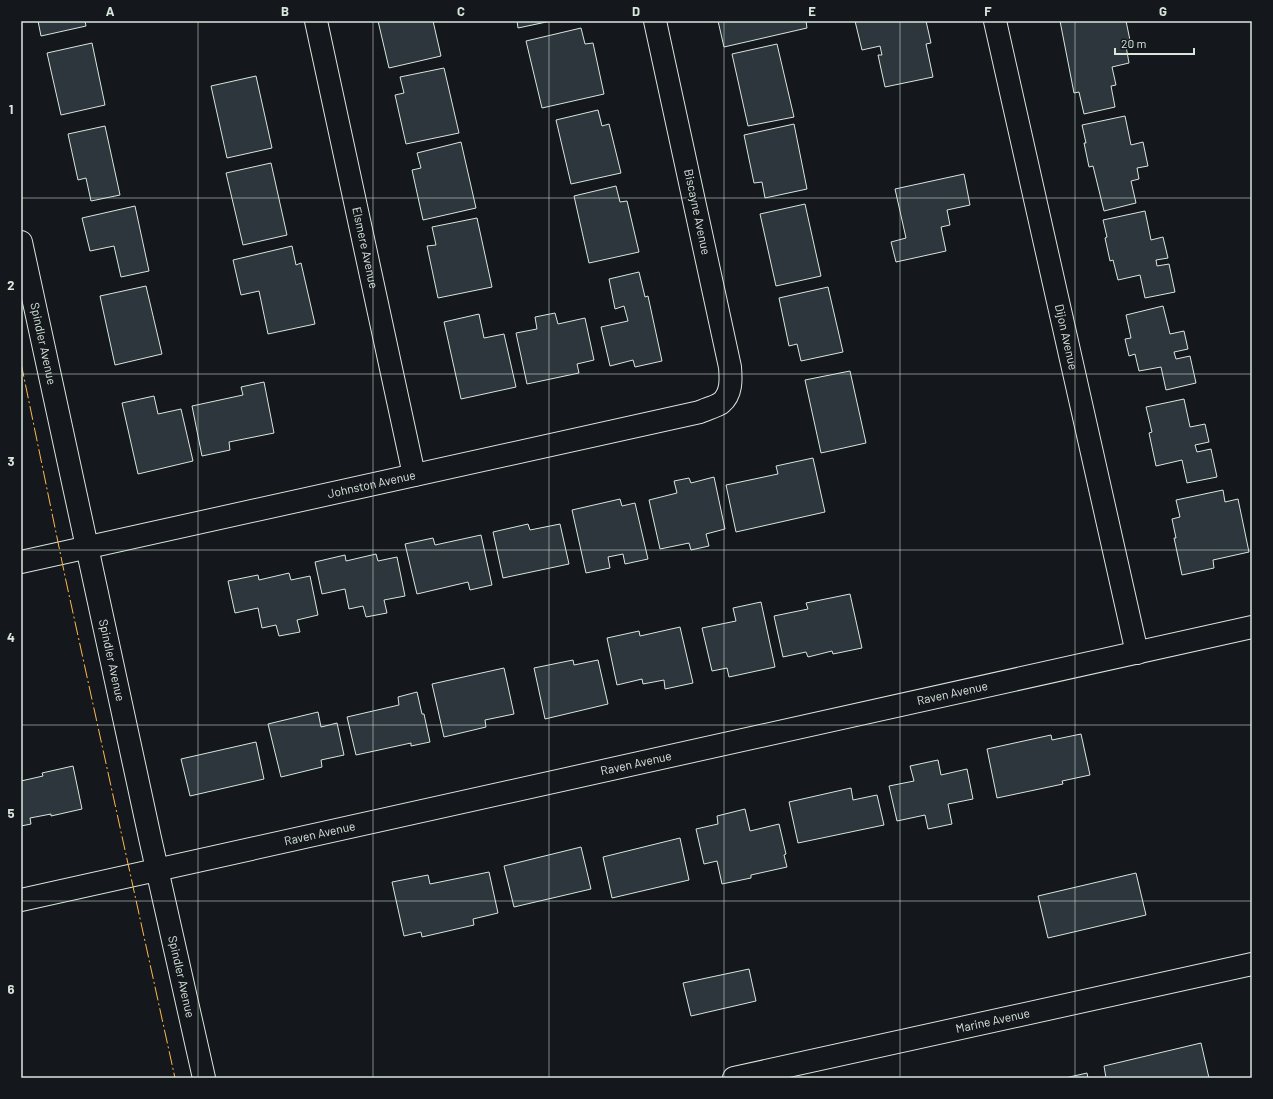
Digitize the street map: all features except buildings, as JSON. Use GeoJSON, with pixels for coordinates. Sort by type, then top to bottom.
{"type":"FeatureCollection","features":[{"type":"Feature","properties":{"kind":"street","name":"Elsmere Avenue"},"geometry":{"type":"LineString","coordinates":[[316,21],[414,474]]}},
{"type":"Feature","properties":{"kind":"street","name":"Biscayne Avenue"},"geometry":{"type":"LineString","coordinates":[[655,21],[730,367],[731,381],[728,393],[721,402]]}},
{"type":"Feature","properties":{"kind":"street","name":"Dijon Avenue"},"geometry":{"type":"LineString","coordinates":[[995,21],[1137,653]]}},
{"type":"Feature","properties":{"kind":"street","name":"Spindler Avenue"},"geometry":{"type":"LineString","coordinates":[[21,242],[204,1078]]}},
{"type":"Feature","properties":{"kind":"street","name":"Johnston Avenue"},"geometry":{"type":"LineString","coordinates":[[21,562],[700,412],[721,402]]}},
{"type":"Feature","properties":{"kind":"street","name":"Raven Avenue"},"geometry":{"type":"LineString","coordinates":[[21,900],[1252,627]]}},
{"type":"Feature","properties":{"kind":"street","name":"Marine Avenue"},"geometry":{"type":"LineString","coordinates":[[734,1078],[1252,964]]}},
{"type":"Feature","properties":{"kind":"power"},"geometry":{"type":"LineString","coordinates":[[21,363],[66,581],[175,1078]]}}]}
